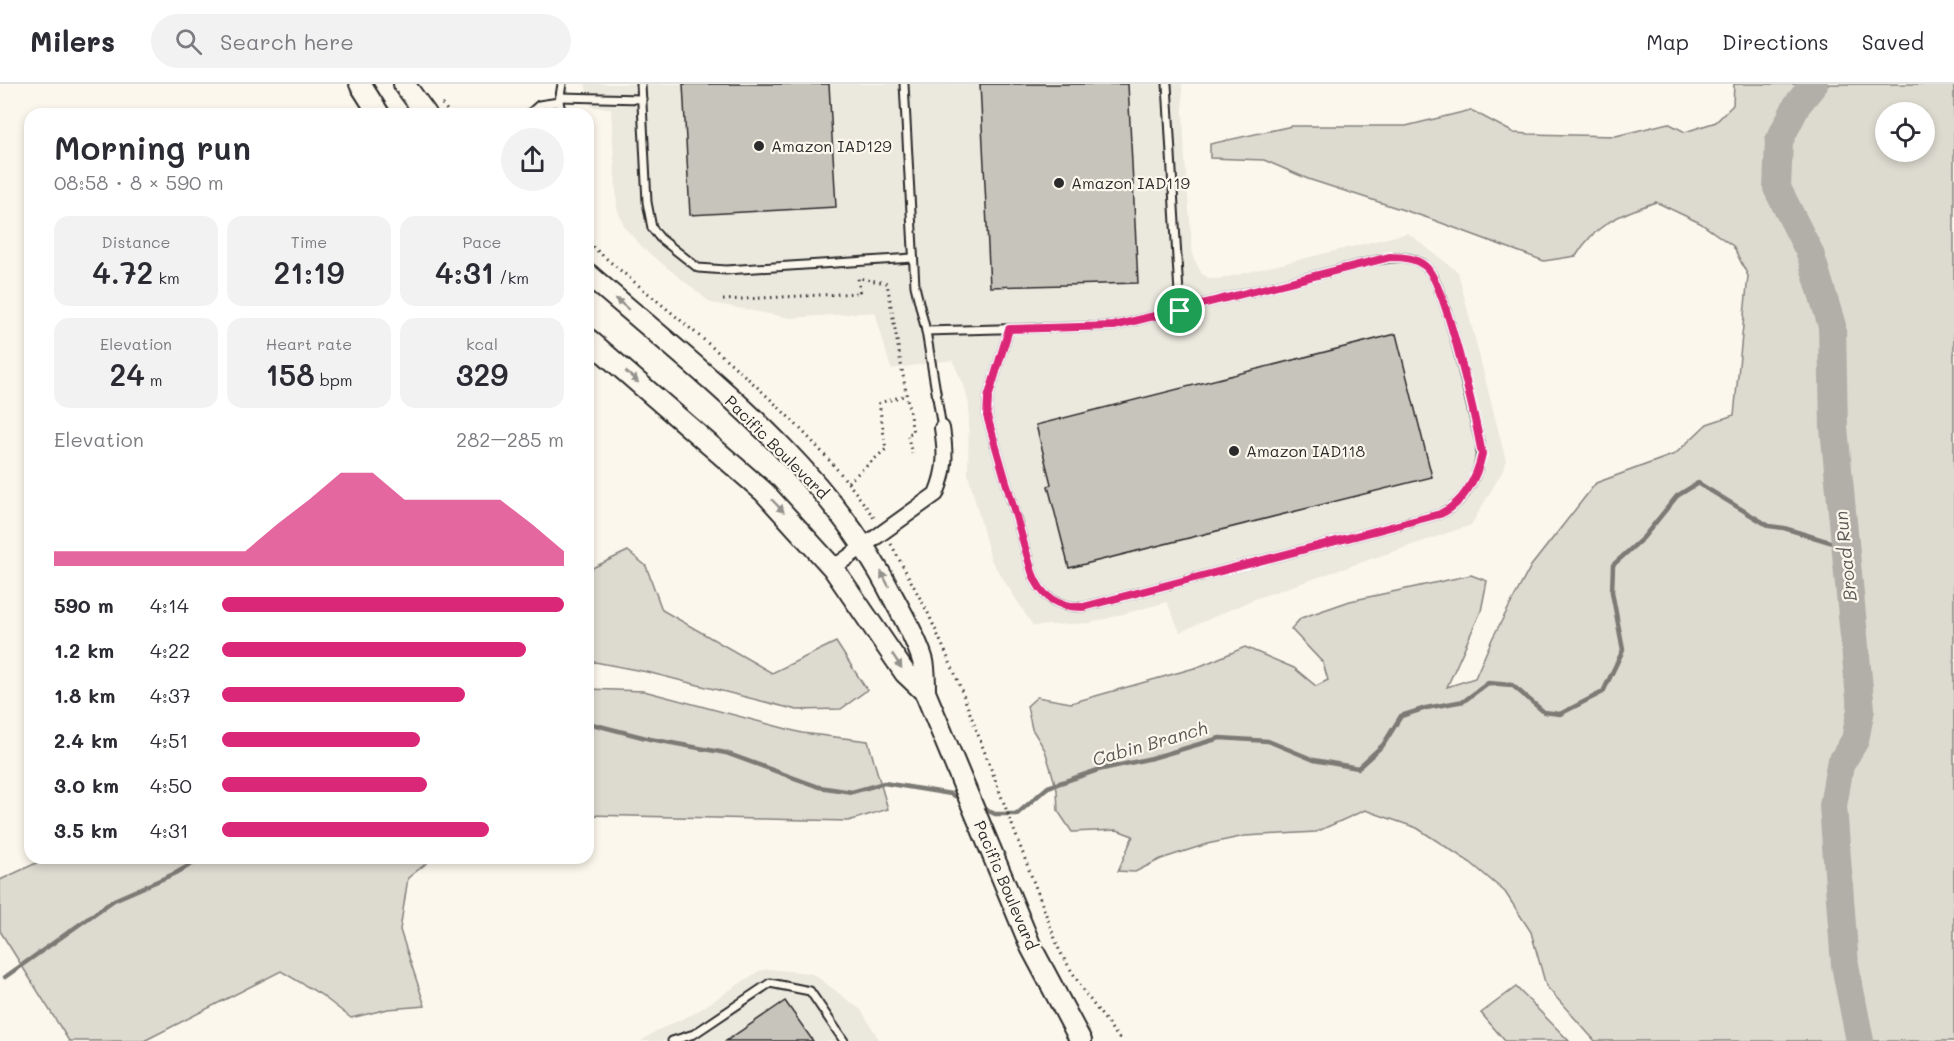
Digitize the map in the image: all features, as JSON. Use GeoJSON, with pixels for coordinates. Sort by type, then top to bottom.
{"type":"FeatureCollection","features":[{"type":"Feature","properties":{"kind":"main road"},"geometry":{"type":"LineString","coordinates":[[360,84],[375,108]]}},
{"type":"Feature","properties":{"kind":"main road"},"geometry":{"type":"LineString","coordinates":[[404,84],[422,108]]}},
{"type":"Feature","properties":{"kind":"main road","name":"Pacific Boulevard"},"geometry":{"type":"LineString","coordinates":[[594,279],[694,365],[785,450],[824,492],[865,547],[879,569],[923,661],[925,692],[1031,947],[1081,1041]]}},
{"type":"Feature","properties":{"kind":"main road","name":"Pacific Boulevard"},"geometry":{"type":"LineString","coordinates":[[594,344],[764,492],[833,568],[905,673],[925,692]]}},
{"type":"Feature","properties":{"kind":"street"},"geometry":{"type":"LineString","coordinates":[[833,568],[936,494],[943,477],[946,458],[942,428]]}},
{"type":"Feature","properties":{"kind":"lane"},"geometry":{"type":"LineString","coordinates":[[561,108],[559,99],[562,84]]}},
{"type":"Feature","properties":{"kind":"lane"},"geometry":{"type":"LineString","coordinates":[[641,84],[647,202],[652,228],[660,238],[698,268],[726,270],[913,258]]}},
{"type":"Feature","properties":{"kind":"lane"},"geometry":{"type":"LineString","coordinates":[[904,84],[915,286],[926,332],[942,428]]}},
{"type":"Feature","properties":{"kind":"lane"},"geometry":{"type":"LineString","coordinates":[[1167,84],[1180,311]]}},
{"type":"Feature","properties":{"kind":"lane"},"geometry":{"type":"LineString","coordinates":[[536,108],[559,99],[642,99]]}},
{"type":"Feature","properties":{"kind":"lane"},"geometry":{"type":"LineString","coordinates":[[926,332],[1009,329],[1114,326],[1390,257],[1407,257],[1425,266],[1441,291],[1480,443],[1479,468],[1457,504],[1440,514],[1083,607],[1058,605],[1042,592],[1034,579],[987,416],[988,398],[1009,329]]}},
{"type":"Feature","properties":{"kind":"lane"},"geometry":{"type":"LineString","coordinates":[[672,1041],[694,1034],[770,983],[810,991],[844,1041]]}},
{"type":"Feature","properties":{"kind":"path"},"geometry":{"type":"LineString","coordinates":[[723,300],[860,293],[858,278],[887,283],[913,433],[908,434],[912,454]]}},
{"type":"Feature","properties":{"kind":"path"},"geometry":{"type":"LineString","coordinates":[[848,482],[886,449],[879,403],[907,395]]}},
{"type":"Feature","properties":{"kind":"path"},"geometry":{"type":"LineString","coordinates":[[987,761],[1060,952],[1084,993],[1121,1041]]}},
{"type":"Feature","properties":{"kind":"shaded area"},"geometry":{"type":"Polygon","coordinates":[[[585,84],[1182,84],[1185,162],[1193,257],[1202,274],[1210,279],[1220,279],[1408,233],[1458,272],[1506,461],[1505,467],[1471,525],[1254,599],[1180,632],[1167,602],[1090,623],[1033,626],[991,560],[968,474],[969,405],[964,385],[952,360],[891,369],[875,312],[791,318],[711,303],[644,249],[625,228],[617,208],[611,108],[591,107],[585,84]]]}},
{"type":"Feature","properties":{"kind":"shaded area"},"geometry":{"type":"Polygon","coordinates":[[[1734,84],[1954,84],[1954,1041],[1595,1041],[1546,986],[1531,932],[1505,892],[1471,863],[1417,828],[1365,810],[1316,832],[1245,836],[1207,844],[1161,859],[1135,872],[1118,871],[1133,836],[1117,830],[1072,832],[1058,811],[1057,790],[1045,750],[1032,729],[1027,706],[1037,697],[1071,703],[1198,667],[1245,647],[1294,668],[1316,686],[1328,680],[1323,663],[1291,629],[1301,618],[1350,601],[1471,575],[1487,581],[1481,611],[1447,687],[1475,678],[1493,637],[1531,566],[1596,483],[1675,454],[1707,424],[1734,415],[1748,276],[1733,246],[1700,223],[1656,202],[1610,221],[1592,235],[1576,256],[1544,261],[1428,218],[1308,179],[1264,160],[1210,158],[1210,144],[1292,126],[1406,126],[1471,110],[1514,133],[1529,134],[1616,136],[1668,123],[1685,132],[1716,122],[1733,105],[1734,84]]]}},
{"type":"Feature","properties":{"kind":"shaded area"},"geometry":{"type":"Polygon","coordinates":[[[628,551],[646,566],[662,610],[772,673],[836,642],[867,690],[841,709],[797,710],[647,672],[594,662],[594,567],[628,551]]]}},
{"type":"Feature","properties":{"kind":"shaded area"},"geometry":{"type":"Polygon","coordinates":[[[594,689],[644,691],[802,733],[868,741],[888,809],[848,821],[594,815],[594,689]]]}},
{"type":"Feature","properties":{"kind":"shaded area"},"geometry":{"type":"Polygon","coordinates":[[[34,864],[426,864],[408,878],[400,930],[425,1006],[388,1009],[351,1018],[320,994],[281,971],[144,1041],[69,1041],[0,931],[0,880],[34,864]]]}},
{"type":"Feature","properties":{"kind":"shaded area"},"geometry":{"type":"Polygon","coordinates":[[[768,969],[809,973],[816,976],[861,1010],[880,1041],[641,1041],[656,1031],[693,1014],[759,971],[768,969]]]}},
{"type":"Feature","properties":{"kind":"shaded area"},"geometry":{"type":"Polygon","coordinates":[[[1516,987],[1569,1041],[1505,1041],[1481,1013],[1516,987]]]}},
{"type":"Feature","properties":{"kind":"building","name":"Amazon IAD129"},"geometry":{"type":"Polygon","coordinates":[[[683,84],[829,84],[836,207],[690,215],[683,84]]]}},
{"type":"Feature","properties":{"kind":"building","name":"Amazon IAD119"},"geometry":{"type":"Polygon","coordinates":[[[980,84],[1128,84],[1138,283],[990,287],[980,84]]]}},
{"type":"Feature","properties":{"kind":"building","name":"Amazon IAD118"},"geometry":{"type":"Polygon","coordinates":[[[1396,334],[1432,477],[1069,568],[1048,486],[1051,484],[1036,425],[1396,334]]]}},
{"type":"Feature","properties":{"kind":"building"},"geometry":{"type":"Polygon","coordinates":[[[785,1001],[813,1041],[726,1041],[785,1001]]]}},
{"type":"Feature","properties":{"kind":"waterway","name":"Broad Run"},"geometry":{"type":"LineString","coordinates":[[1814,84],[1797,105],[1779,141],[1777,188],[1810,253],[1832,326],[1834,428],[1861,709],[1855,740],[1840,765],[1833,806],[1845,965],[1860,1041]]}},
{"type":"Feature","properties":{"kind":"waterway","name":"Cabin Branch"},"geometry":{"type":"LineString","coordinates":[[980,807],[995,814],[1017,814],[1048,787],[1098,770],[1152,758],[1220,738],[1268,741],[1314,760],[1358,768],[1383,745],[1401,716],[1426,708],[1464,701],[1488,683],[1512,685],[1544,712],[1560,714],[1603,692],[1623,650],[1612,592],[1613,565],[1643,538],[1677,496],[1698,483],[1769,526],[1784,528],[1846,547]]}},
{"type":"Feature","properties":{"kind":"waterway","name":"Cabin Branch"},"geometry":{"type":"LineString","coordinates":[[594,725],[650,739],[726,753],[819,787],[852,792],[884,783],[951,794],[961,799]]}},
{"type":"Feature","properties":{"kind":"waterway","name":"Cabin Branch"},"geometry":{"type":"LineString","coordinates":[[5,977],[114,900],[192,864]]}},
{"type":"Feature","properties":{"kind":"place","name":"Amazon IAD129"},"geometry":{"type":"Point","coordinates":[759,146]}},
{"type":"Feature","properties":{"kind":"place","name":"Amazon IAD119"},"geometry":{"type":"Point","coordinates":[1059,183]}},
{"type":"Feature","properties":{"kind":"place","name":"Amazon IAD118"},"geometry":{"type":"Point","coordinates":[1234,451]}},
{"type":"Feature","properties":{"kind":"route"},"geometry":{"type":"LineString","coordinates":[[1390,257],[1407,257],[1425,266],[1441,291],[1480,443],[1482,454],[1473,480],[1457,504],[1440,514],[1083,607],[1058,605],[1037,586],[987,416],[988,398],[1009,329],[1114,326],[1180,311],[1390,257]]}}]}
